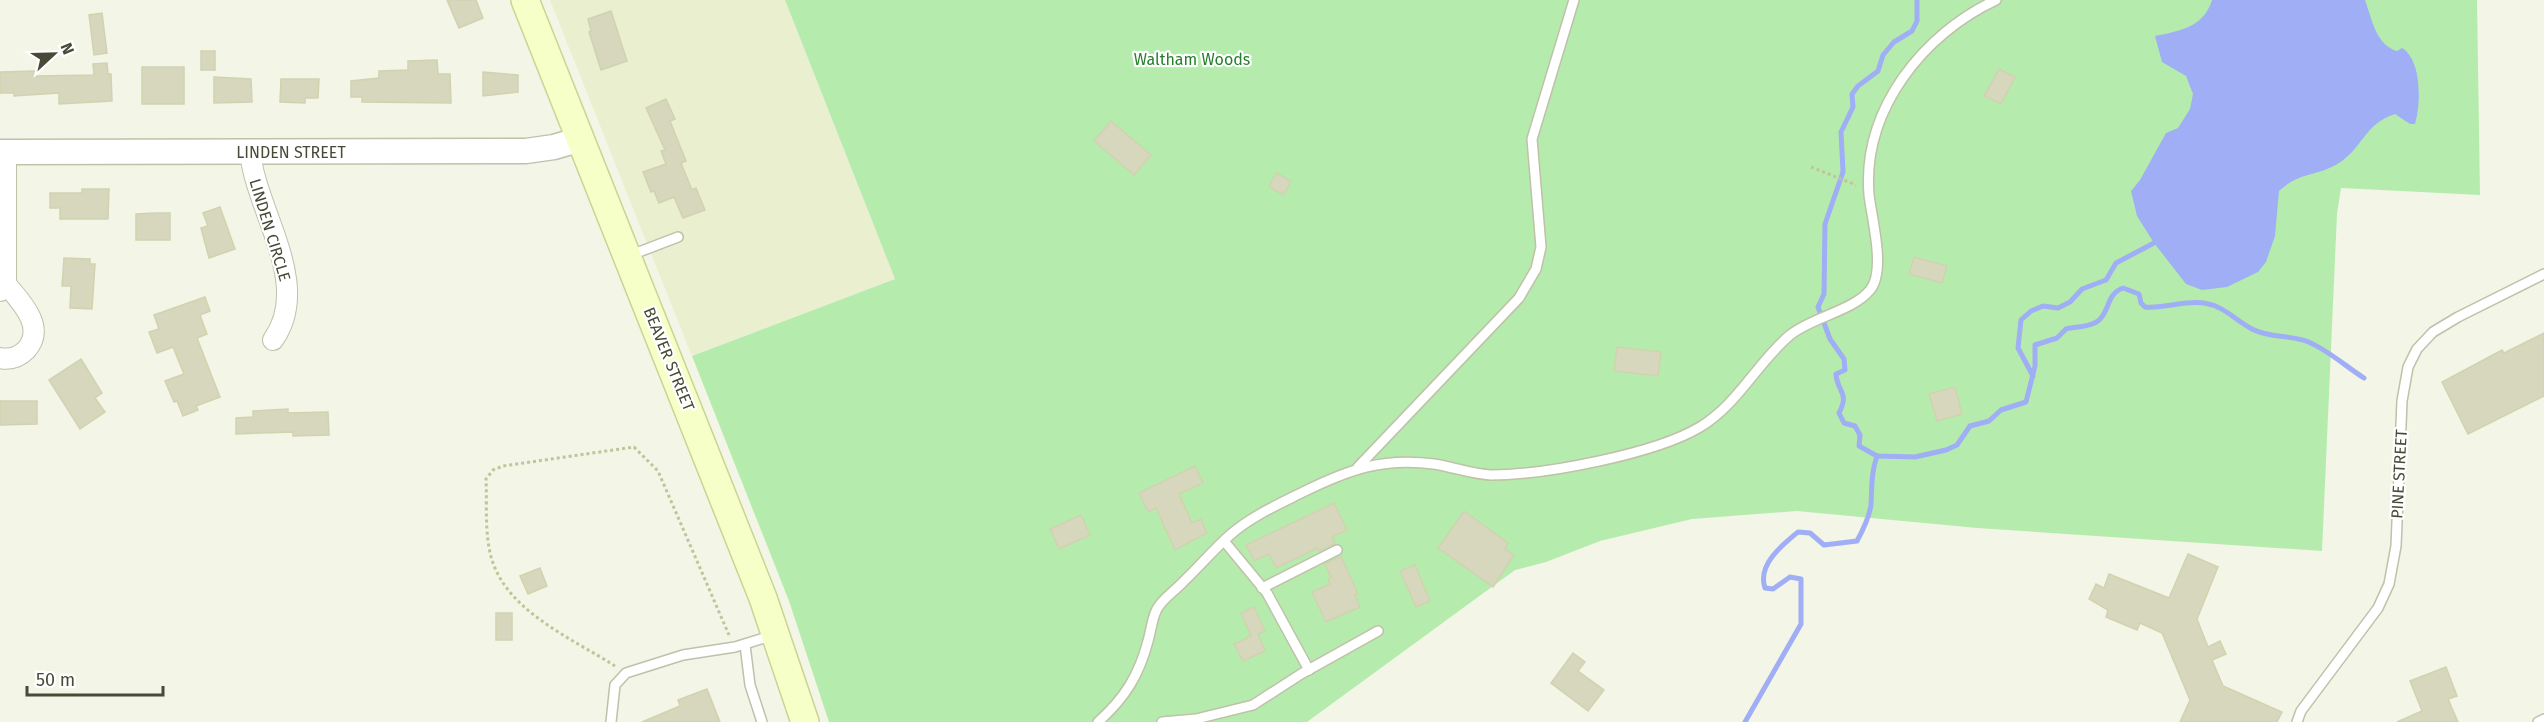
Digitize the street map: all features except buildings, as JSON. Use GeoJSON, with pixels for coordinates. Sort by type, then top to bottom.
{"type":"FeatureCollection","features":[{"type":"Feature","properties":{"kind":"main road","name":"BEAVER STREET"},"geometry":{"type":"LineString","coordinates":[[525,0],[776,634],[805,722]]}},
{"type":"Feature","properties":{"kind":"street","name":"LINDEN STREET"},"geometry":{"type":"LineString","coordinates":[[3,152],[526,151],[554,147],[581,139]]}},
{"type":"Feature","properties":{"kind":"street"},"geometry":{"type":"LineString","coordinates":[[0,358],[16,357],[24,352],[33,336],[31,317],[3,287],[3,152]]}},
{"type":"Feature","properties":{"kind":"street","name":"LINDEN CIRCLE"},"geometry":{"type":"LineString","coordinates":[[250,152],[252,167],[279,251],[289,295],[285,321],[273,340]]}},
{"type":"Feature","properties":{"kind":"lane"},"geometry":{"type":"LineString","coordinates":[[1358,467],[1520,298],[1536,269],[1541,247],[1532,139],[1574,0]]}},
{"type":"Feature","properties":{"kind":"lane"},"geometry":{"type":"LineString","coordinates":[[1098,722],[1115,708],[1138,673],[1157,609],[1232,533],[1269,510],[1358,467],[1394,463],[1431,464],[1488,475],[1533,472],[1613,457],[1671,441],[1701,427],[1732,402],[1776,348],[1792,333],[1854,302],[1870,290],[1878,272],[1869,190],[1873,142],[1890,97],[1918,58],[1941,36],[1971,12],[1996,0]]}},
{"type":"Feature","properties":{"kind":"lane"},"geometry":{"type":"LineString","coordinates":[[628,256],[678,237]]}},
{"type":"Feature","properties":{"kind":"lane","name":"PINE STREET"},"geometry":{"type":"LineString","coordinates":[[2297,722],[2301,711],[2378,608],[2389,584],[2396,546],[2402,401],[2408,366],[2417,349],[2433,332],[2458,317],[2544,274]]}},
{"type":"Feature","properties":{"kind":"lane"},"geometry":{"type":"LineString","coordinates":[[1224,541],[1263,588],[1309,670]]}},
{"type":"Feature","properties":{"kind":"lane"},"geometry":{"type":"LineString","coordinates":[[1263,588],[1337,550]]}},
{"type":"Feature","properties":{"kind":"lane"},"geometry":{"type":"LineString","coordinates":[[1162,722],[1196,719],[1253,705],[1378,631]]}},
{"type":"Feature","properties":{"kind":"lane"},"geometry":{"type":"LineString","coordinates":[[611,722],[615,685],[626,674],[683,655],[745,645],[776,634]]}},
{"type":"Feature","properties":{"kind":"lane"},"geometry":{"type":"LineString","coordinates":[[745,645],[750,685],[762,722]]}},
{"type":"Feature","properties":{"kind":"lane"},"geometry":{"type":"LineString","coordinates":[[2538,722],[2544,719]]}},
{"type":"Feature","properties":{"kind":"path"},"geometry":{"type":"LineString","coordinates":[[1811,167],[1850,183]]}},
{"type":"Feature","properties":{"kind":"path"},"geometry":{"type":"LineString","coordinates":[[626,674],[540,619],[507,588],[489,548],[486,479],[492,470],[503,466],[634,447],[658,471],[735,647]]}},
{"type":"Feature","properties":{"kind":"shaded area"},"geometry":{"type":"Polygon","coordinates":[[[550,0],[785,0],[895,279],[692,356],[550,0]]]}},
{"type":"Feature","properties":{"kind":"green space","name":"Waltham Woods"},"geometry":{"type":"Polygon","coordinates":[[[785,0],[2477,0],[2480,195],[2341,188],[2337,214],[2322,551],[1977,528],[1797,511],[1692,519],[1600,541],[1546,562],[1515,570],[1307,722],[829,722],[789,601],[692,356],[895,279],[785,0]]]}},
{"type":"Feature","properties":{"kind":"water"},"geometry":{"type":"Polygon","coordinates":[[[2212,0],[2365,0],[2379,37],[2390,48],[2397,51],[2402,48],[2409,54],[2416,72],[2419,94],[2415,124],[2410,124],[2395,114],[2385,118],[2371,129],[2342,161],[2303,176],[2279,191],[2275,236],[2266,262],[2258,272],[2227,287],[2202,290],[2186,284],[2154,243],[2137,216],[2131,191],[2140,180],[2166,133],[2178,128],[2190,109],[2193,94],[2186,76],[2162,62],[2155,36],[2182,30],[2197,22],[2212,0]]]}},
{"type":"Feature","properties":{"kind":"waterway"},"geometry":{"type":"LineString","coordinates":[[1745,722],[1801,624],[1801,579],[1790,577],[1773,589],[1765,588],[1763,580],[1772,556],[1798,532],[1810,533],[1824,545],[1857,541],[1870,510],[1877,456],[1859,446],[1860,435],[1855,426],[1844,423],[1839,413],[1843,396],[1836,374],[1845,370],[1844,359],[1830,339],[1818,307],[1824,294],[1825,224],[1843,172],[1841,132],[1853,107],[1852,94],[1858,86],[1878,71],[1883,55],[1894,42],[1912,31],[1917,21],[1917,0]]}},
{"type":"Feature","properties":{"kind":"waterway"},"geometry":{"type":"LineString","coordinates":[[2033,376],[2018,348],[2021,320],[2031,311],[2043,306],[2058,308],[2070,302],[2082,289],[2106,280],[2116,263],[2154,243]]}},
{"type":"Feature","properties":{"kind":"waterway"},"geometry":{"type":"LineString","coordinates":[[1877,456],[1915,457],[1946,450],[1957,445],[1970,426],[1989,421],[2001,410],[2026,402],[2035,366],[2035,345],[2057,338],[2066,329],[2087,326],[2098,321],[2105,313],[2114,294],[2123,288],[2139,294],[2141,303],[2145,307],[2189,303],[2211,305],[2258,332],[2314,344],[2364,378]]}}]}
